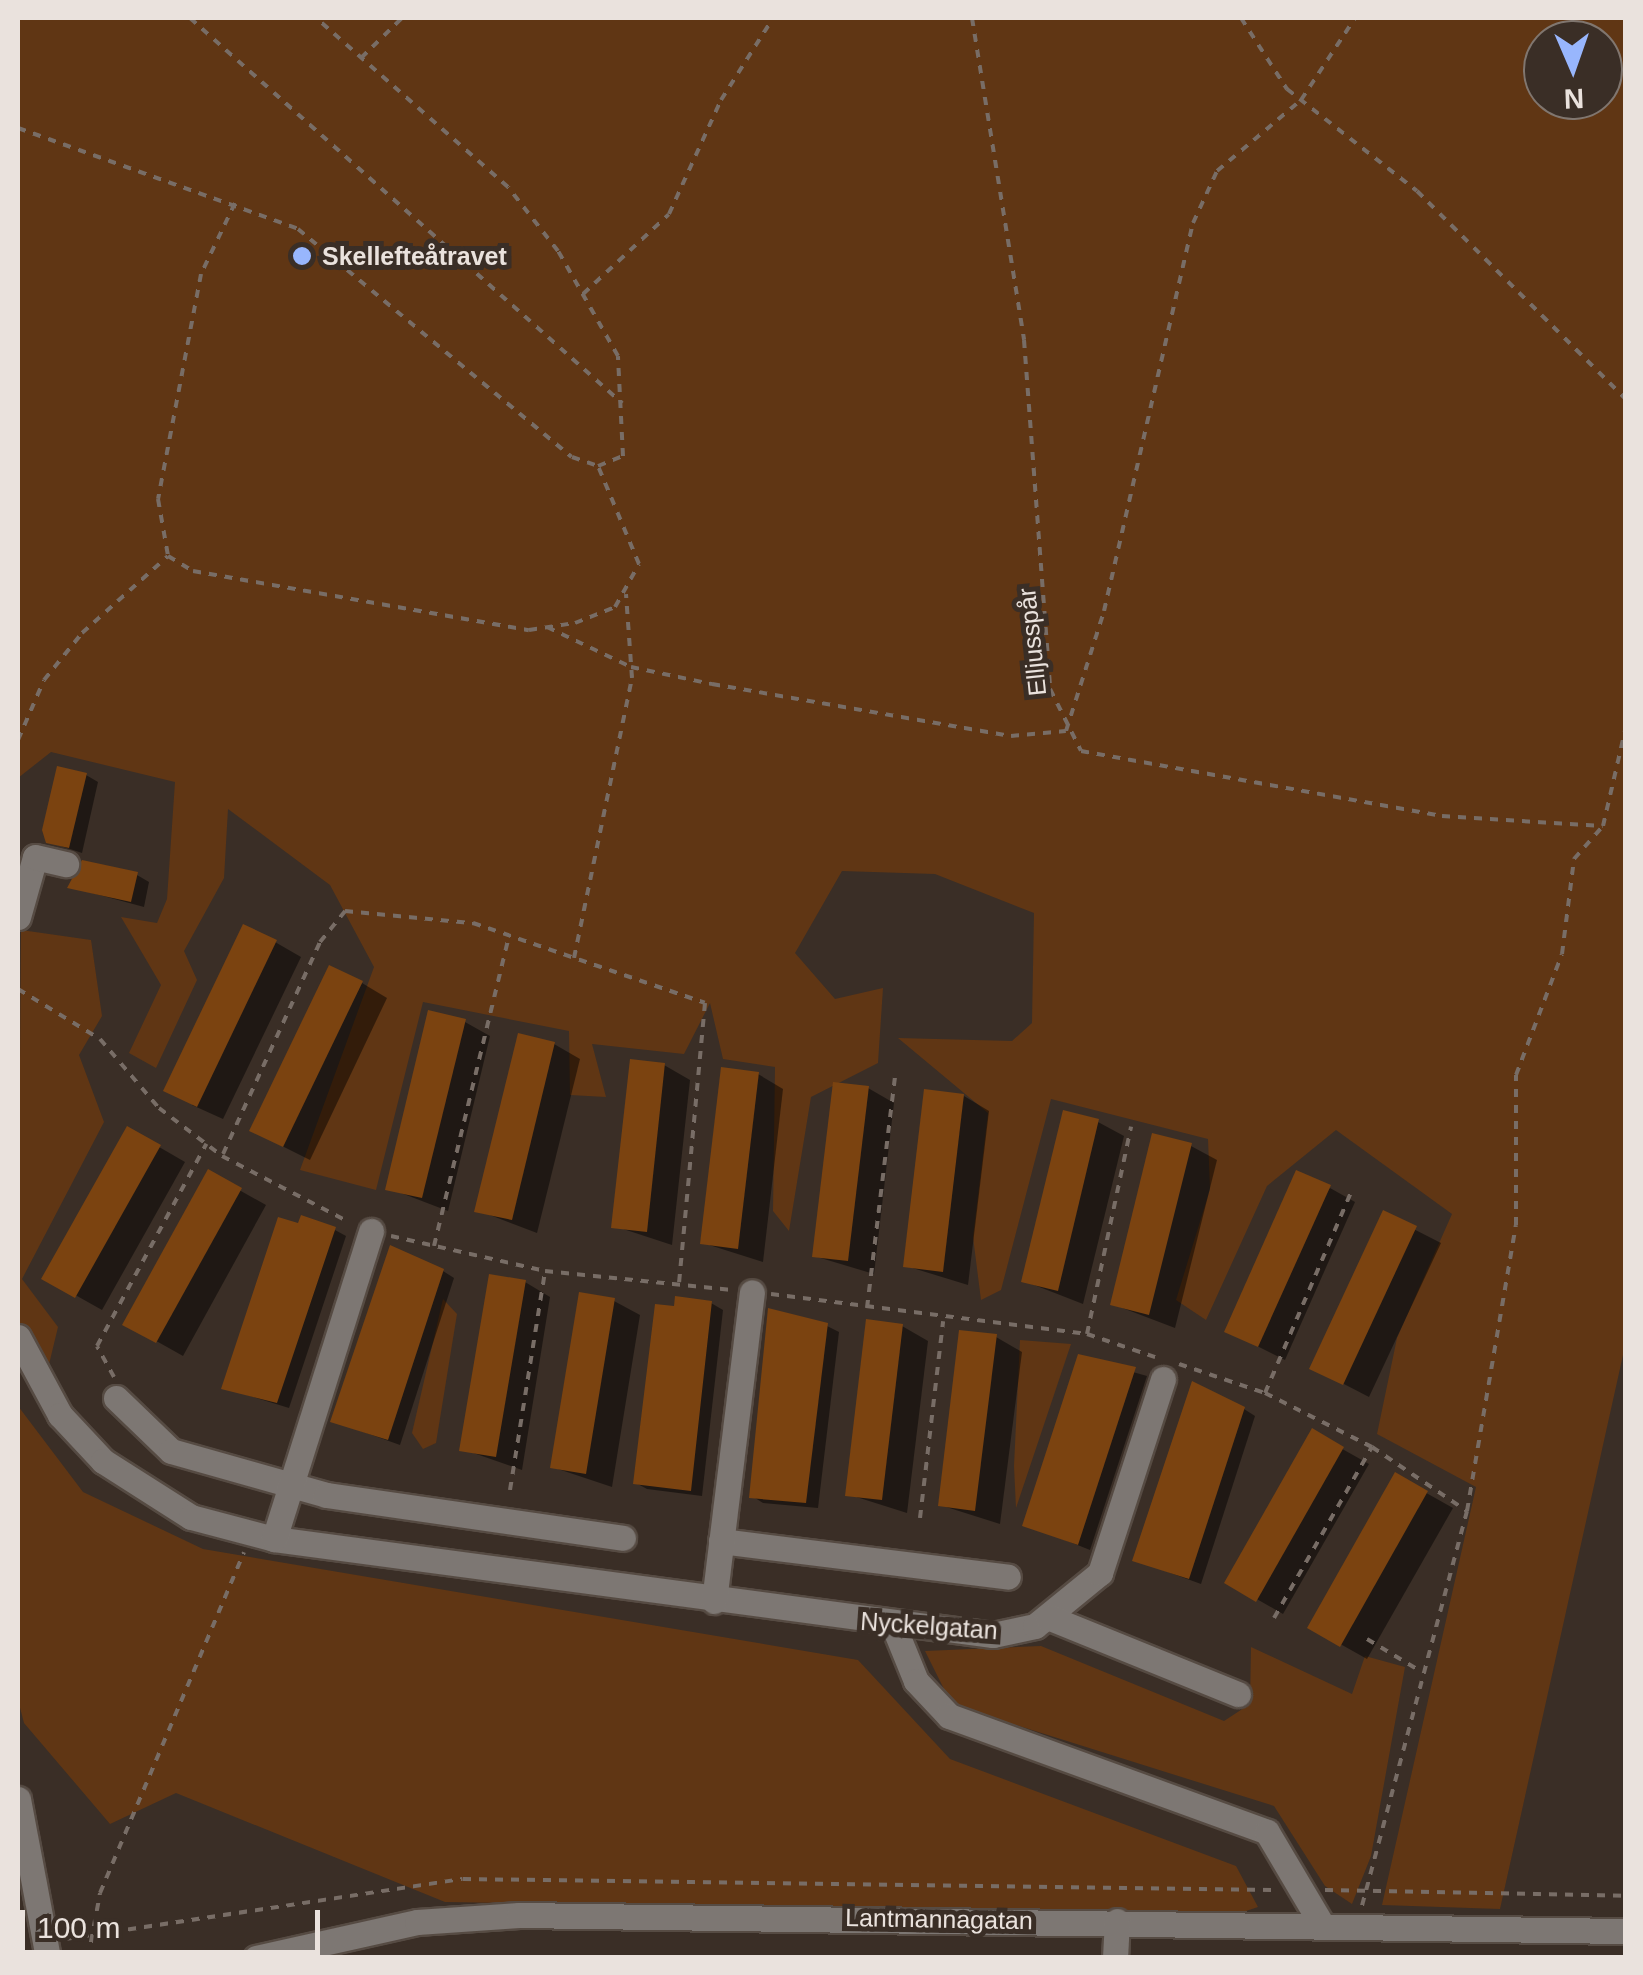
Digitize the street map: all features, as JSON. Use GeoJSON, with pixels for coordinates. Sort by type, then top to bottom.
{"type":"FeatureCollection","features":[{"type":"Feature","properties":{"kind":"street"},"geometry":{"type":"LineString","coordinates":[[18,917],[35,858],[66,864]]}},
{"type":"Feature","properties":{"kind":"street"},"geometry":{"type":"LineString","coordinates":[[262,1536],[292,1481],[370,1231]]}},
{"type":"Feature","properties":{"kind":"street"},"geometry":{"type":"LineString","coordinates":[[714,1601],[752,1292]]}},
{"type":"Feature","properties":{"kind":"street","name":"Nyckelgatan"},"geometry":{"type":"LineString","coordinates":[[18,1336],[60,1415],[103,1460],[190,1518],[262,1536],[894,1626],[993,1635],[1048,1617],[1100,1573],[1116,1539],[1163,1378]]}},
{"type":"Feature","properties":{"kind":"street"},"geometry":{"type":"LineString","coordinates":[[116,1398],[172,1451],[292,1481],[326,1495],[623,1538]]}},
{"type":"Feature","properties":{"kind":"street"},"geometry":{"type":"LineString","coordinates":[[721,1542],[1008,1577]]}},
{"type":"Feature","properties":{"kind":"street"},"geometry":{"type":"LineString","coordinates":[[1048,1617],[1238,1694]]}},
{"type":"Feature","properties":{"kind":"street"},"geometry":{"type":"LineString","coordinates":[[894,1626],[916,1681],[949,1716],[1238,1816],[1267,1832],[1307,1890],[1322,1925]]}},
{"type":"Feature","properties":{"kind":"street"},"geometry":{"type":"LineString","coordinates":[[18,1799],[46,1950]]}},
{"type":"Feature","properties":{"kind":"street","name":"Lantmannagatan"},"geometry":{"type":"LineString","coordinates":[[256,1958],[417,1922],[520,1915],[1626,1931]]}},
{"type":"Feature","properties":{"kind":"street"},"geometry":{"type":"LineString","coordinates":[[1115,1958],[1117,1921]]}},
{"type":"Feature","properties":{"kind":"path"},"geometry":{"type":"LineString","coordinates":[[190,18],[624,404]]}},
{"type":"Feature","properties":{"kind":"path"},"geometry":{"type":"LineString","coordinates":[[18,128],[298,229],[363,274],[572,458],[598,466],[623,456],[624,404],[618,356],[583,294],[508,187],[316,18]]}},
{"type":"Feature","properties":{"kind":"path"},"geometry":{"type":"LineString","coordinates":[[361,58],[402,18]]}},
{"type":"Feature","properties":{"kind":"path"},"geometry":{"type":"LineString","coordinates":[[583,294],[669,214],[721,100],[773,18]]}},
{"type":"Feature","properties":{"kind":"path","name":"Elljusspår"},"geometry":{"type":"LineString","coordinates":[[972,18],[1024,340],[1050,689],[1066,731]]}},
{"type":"Feature","properties":{"kind":"path"},"geometry":{"type":"LineString","coordinates":[[1241,18],[1302,100],[1417,191],[1626,399]]}},
{"type":"Feature","properties":{"kind":"path"},"geometry":{"type":"LineString","coordinates":[[1066,731],[1104,612],[1192,223],[1217,170],[1302,100],[1355,18]]}},
{"type":"Feature","properties":{"kind":"path"},"geometry":{"type":"LineString","coordinates":[[234,203],[201,274],[161,480],[158,533],[168,556],[193,570],[546,627],[632,667],[1011,736],[1066,731]]}},
{"type":"Feature","properties":{"kind":"path"},"geometry":{"type":"LineString","coordinates":[[546,627],[615,607],[639,564],[598,466]]}},
{"type":"Feature","properties":{"kind":"path"},"geometry":{"type":"LineString","coordinates":[[18,740],[44,680],[82,633],[168,556]]}},
{"type":"Feature","properties":{"kind":"path"},"geometry":{"type":"LineString","coordinates":[[574,958],[632,667],[626,593]]}},
{"type":"Feature","properties":{"kind":"path"},"geometry":{"type":"LineString","coordinates":[[1358,1926],[1467,1511],[1516,1224],[1516,1076],[1562,954],[1574,859],[1603,826],[1626,726]]}},
{"type":"Feature","properties":{"kind":"path"},"geometry":{"type":"LineString","coordinates":[[1066,731],[1081,751],[1442,816],[1603,826]]}},
{"type":"Feature","properties":{"kind":"path"},"geometry":{"type":"LineString","coordinates":[[222,1156],[320,942],[344,911],[509,935],[705,1002],[679,1284]]}},
{"type":"Feature","properties":{"kind":"path"},"geometry":{"type":"LineString","coordinates":[[434,1246],[509,935]]}},
{"type":"Feature","properties":{"kind":"path"},"geometry":{"type":"LineString","coordinates":[[18,989],[100,1039],[159,1108],[222,1156],[370,1231],[546,1270],[752,1292],[943,1320],[1087,1334],[1266,1393],[1372,1447],[1467,1511]]}},
{"type":"Feature","properties":{"kind":"path"},"geometry":{"type":"LineString","coordinates":[[868,1308],[894,1078]]}},
{"type":"Feature","properties":{"kind":"path"},"geometry":{"type":"LineString","coordinates":[[1087,1334],[1131,1127]]}},
{"type":"Feature","properties":{"kind":"path"},"geometry":{"type":"LineString","coordinates":[[116,1398],[96,1346],[206,1144]]}},
{"type":"Feature","properties":{"kind":"path"},"geometry":{"type":"LineString","coordinates":[[1266,1393],[1353,1188]]}},
{"type":"Feature","properties":{"kind":"path"},"geometry":{"type":"LineString","coordinates":[[510,1490],[546,1270]]}},
{"type":"Feature","properties":{"kind":"path"},"geometry":{"type":"LineString","coordinates":[[920,1518],[943,1320]]}},
{"type":"Feature","properties":{"kind":"path"},"geometry":{"type":"LineString","coordinates":[[1274,1618],[1372,1447]]}},
{"type":"Feature","properties":{"kind":"path"},"geometry":{"type":"LineString","coordinates":[[88,1958],[90,1933],[262,1536]]}},
{"type":"Feature","properties":{"kind":"path"},"geometry":{"type":"LineString","coordinates":[[1367,1639],[1422,1672]]}},
{"type":"Feature","properties":{"kind":"path"},"geometry":{"type":"LineString","coordinates":[[46,1950],[90,1933],[463,1880],[1626,1896]]}},
{"type":"Feature","properties":{"kind":"shaded area"},"geometry":{"type":"Polygon","coordinates":[[[18,18],[1625,18],[1625,1346],[1500,1909],[1382,1905],[1476,1487],[1377,1434],[1397,1338],[1452,1214],[1336,1130],[1267,1186],[1206,1320],[1176,1300],[1210,1189],[1208,1139],[1051,1099],[1001,1290],[981,1300],[973,1237],[988,1113],[898,1038],[1012,1041],[1032,1023],[1034,913],[935,874],[842,871],[795,953],[835,999],[883,988],[878,1063],[811,1097],[789,1231],[773,1211],[775,1067],[723,1059],[710,1003],[684,1054],[592,1044],[606,1097],[570,1095],[569,1031],[423,1002],[376,1190],[300,1170],[374,967],[330,885],[228,809],[224,878],[184,951],[197,980],[156,1068],[129,1053],[161,985],[121,917],[157,923],[167,899],[175,782],[51,752],[18,778],[18,18]]]}},
{"type":"Feature","properties":{"kind":"shaded area"},"geometry":{"type":"Polygon","coordinates":[[[21,930],[91,940],[102,1016],[79,1055],[104,1122],[22,1279],[58,1327],[45,1381],[18,1321],[21,930]]]}},
{"type":"Feature","properties":{"kind":"shaded area"},"geometry":{"type":"Polygon","coordinates":[[[443,1299],[457,1314],[436,1443],[423,1449],[412,1433],[443,1299]]]}},
{"type":"Feature","properties":{"kind":"shaded area"},"geometry":{"type":"Polygon","coordinates":[[[1020,1340],[1071,1344],[1016,1508],[1014,1466],[1020,1340]]]}},
{"type":"Feature","properties":{"kind":"shaded area"},"geometry":{"type":"Polygon","coordinates":[[[18,1406],[83,1492],[203,1549],[858,1660],[950,1759],[1236,1866],[1258,1907],[1234,1915],[445,1902],[176,1793],[110,1824],[24,1723],[18,1700],[18,1406]]]}},
{"type":"Feature","properties":{"kind":"shaded area"},"geometry":{"type":"Polygon","coordinates":[[[1041,1646],[1224,1721],[1250,1704],[1251,1647],[1352,1694],[1365,1656],[1405,1667],[1371,1856],[1352,1904],[1325,1886],[1274,1806],[952,1705],[925,1651],[1041,1646]]]}},
{"type":"Feature","properties":{"kind":"building"},"geometry":{"type":"Polygon","coordinates":[[[57,766],[87,773],[69,848],[46,843],[42,830],[57,766]]]}},
{"type":"Feature","properties":{"kind":"building"},"geometry":{"type":"Polygon","coordinates":[[[82,860],[138,872],[131,902],[67,888],[82,860]]]}},
{"type":"Feature","properties":{"kind":"building"},"geometry":{"type":"Polygon","coordinates":[[[243,924],[277,940],[197,1107],[163,1091],[243,924]]]}},
{"type":"Feature","properties":{"kind":"building"},"geometry":{"type":"Polygon","coordinates":[[[329,965],[363,981],[283,1147],[249,1131],[329,965]]]}},
{"type":"Feature","properties":{"kind":"building"},"geometry":{"type":"Polygon","coordinates":[[[428,1010],[466,1019],[422,1198],[385,1190],[428,1010]]]}},
{"type":"Feature","properties":{"kind":"building"},"geometry":{"type":"Polygon","coordinates":[[[518,1033],[555,1042],[512,1220],[474,1212],[518,1033]]]}},
{"type":"Feature","properties":{"kind":"building"},"geometry":{"type":"Polygon","coordinates":[[[630,1059],[665,1063],[647,1232],[611,1228],[630,1059]]]}},
{"type":"Feature","properties":{"kind":"building"},"geometry":{"type":"Polygon","coordinates":[[[721,1067],[759,1072],[738,1249],[700,1244],[721,1067]]]}},
{"type":"Feature","properties":{"kind":"building"},"geometry":{"type":"Polygon","coordinates":[[[833,1082],[869,1086],[848,1261],[812,1257],[833,1082]]]}},
{"type":"Feature","properties":{"kind":"building"},"geometry":{"type":"Polygon","coordinates":[[[924,1089],[964,1094],[943,1272],[903,1267],[924,1089]]]}},
{"type":"Feature","properties":{"kind":"building"},"geometry":{"type":"Polygon","coordinates":[[[1063,1110],[1099,1119],[1058,1291],[1021,1282],[1063,1110]]]}},
{"type":"Feature","properties":{"kind":"building"},"geometry":{"type":"Polygon","coordinates":[[[127,1126],[161,1145],[75,1298],[41,1279],[127,1126]]]}},
{"type":"Feature","properties":{"kind":"building"},"geometry":{"type":"Polygon","coordinates":[[[1152,1133],[1192,1143],[1149,1315],[1110,1305],[1152,1133]]]}},
{"type":"Feature","properties":{"kind":"building"},"geometry":{"type":"Polygon","coordinates":[[[208,1169],[242,1188],[156,1343],[122,1325],[208,1169]]]}},
{"type":"Feature","properties":{"kind":"building"},"geometry":{"type":"Polygon","coordinates":[[[1296,1170],[1331,1185],[1258,1347],[1224,1332],[1296,1170]]]}},
{"type":"Feature","properties":{"kind":"building"},"geometry":{"type":"Polygon","coordinates":[[[1383,1210],[1417,1226],[1343,1385],[1309,1369],[1383,1210]]]}},
{"type":"Feature","properties":{"kind":"building"},"geometry":{"type":"Polygon","coordinates":[[[301,1215],[336,1227],[277,1403],[221,1389],[278,1217],[298,1223],[301,1215]]]}},
{"type":"Feature","properties":{"kind":"building"},"geometry":{"type":"Polygon","coordinates":[[[390,1245],[444,1269],[388,1440],[330,1422],[390,1245]]]}},
{"type":"Feature","properties":{"kind":"building"},"geometry":{"type":"Polygon","coordinates":[[[489,1274],[526,1280],[496,1457],[459,1451],[489,1274]]]}},
{"type":"Feature","properties":{"kind":"building"},"geometry":{"type":"Polygon","coordinates":[[[579,1292],[615,1298],[586,1474],[550,1468],[579,1292]]]}},
{"type":"Feature","properties":{"kind":"building"},"geometry":{"type":"Polygon","coordinates":[[[675,1296],[712,1301],[691,1491],[633,1484],[655,1304],[674,1306],[675,1296]]]}},
{"type":"Feature","properties":{"kind":"building"},"geometry":{"type":"Polygon","coordinates":[[[768,1308],[828,1323],[806,1503],[749,1498],[768,1308]]]}},
{"type":"Feature","properties":{"kind":"building"},"geometry":{"type":"Polygon","coordinates":[[[866,1319],[903,1324],[882,1500],[845,1496],[866,1319]]]}},
{"type":"Feature","properties":{"kind":"building"},"geometry":{"type":"Polygon","coordinates":[[[959,1330],[997,1334],[975,1511],[938,1506],[959,1330]]]}},
{"type":"Feature","properties":{"kind":"building"},"geometry":{"type":"Polygon","coordinates":[[[1078,1354],[1136,1367],[1078,1545],[1022,1526],[1078,1354]]]}},
{"type":"Feature","properties":{"kind":"building"},"geometry":{"type":"Polygon","coordinates":[[[1192,1381],[1245,1407],[1189,1579],[1132,1561],[1192,1381]]]}},
{"type":"Feature","properties":{"kind":"building"},"geometry":{"type":"Polygon","coordinates":[[[1312,1428],[1344,1447],[1256,1602],[1224,1583],[1312,1428]]]}},
{"type":"Feature","properties":{"kind":"building"},"geometry":{"type":"Polygon","coordinates":[[[1395,1472],[1428,1491],[1340,1647],[1307,1628],[1395,1472]]]}},
{"type":"Feature","properties":{"kind":"place","name":"Skellefteåtravet"},"geometry":{"type":"Point","coordinates":[302,256]}}]}
